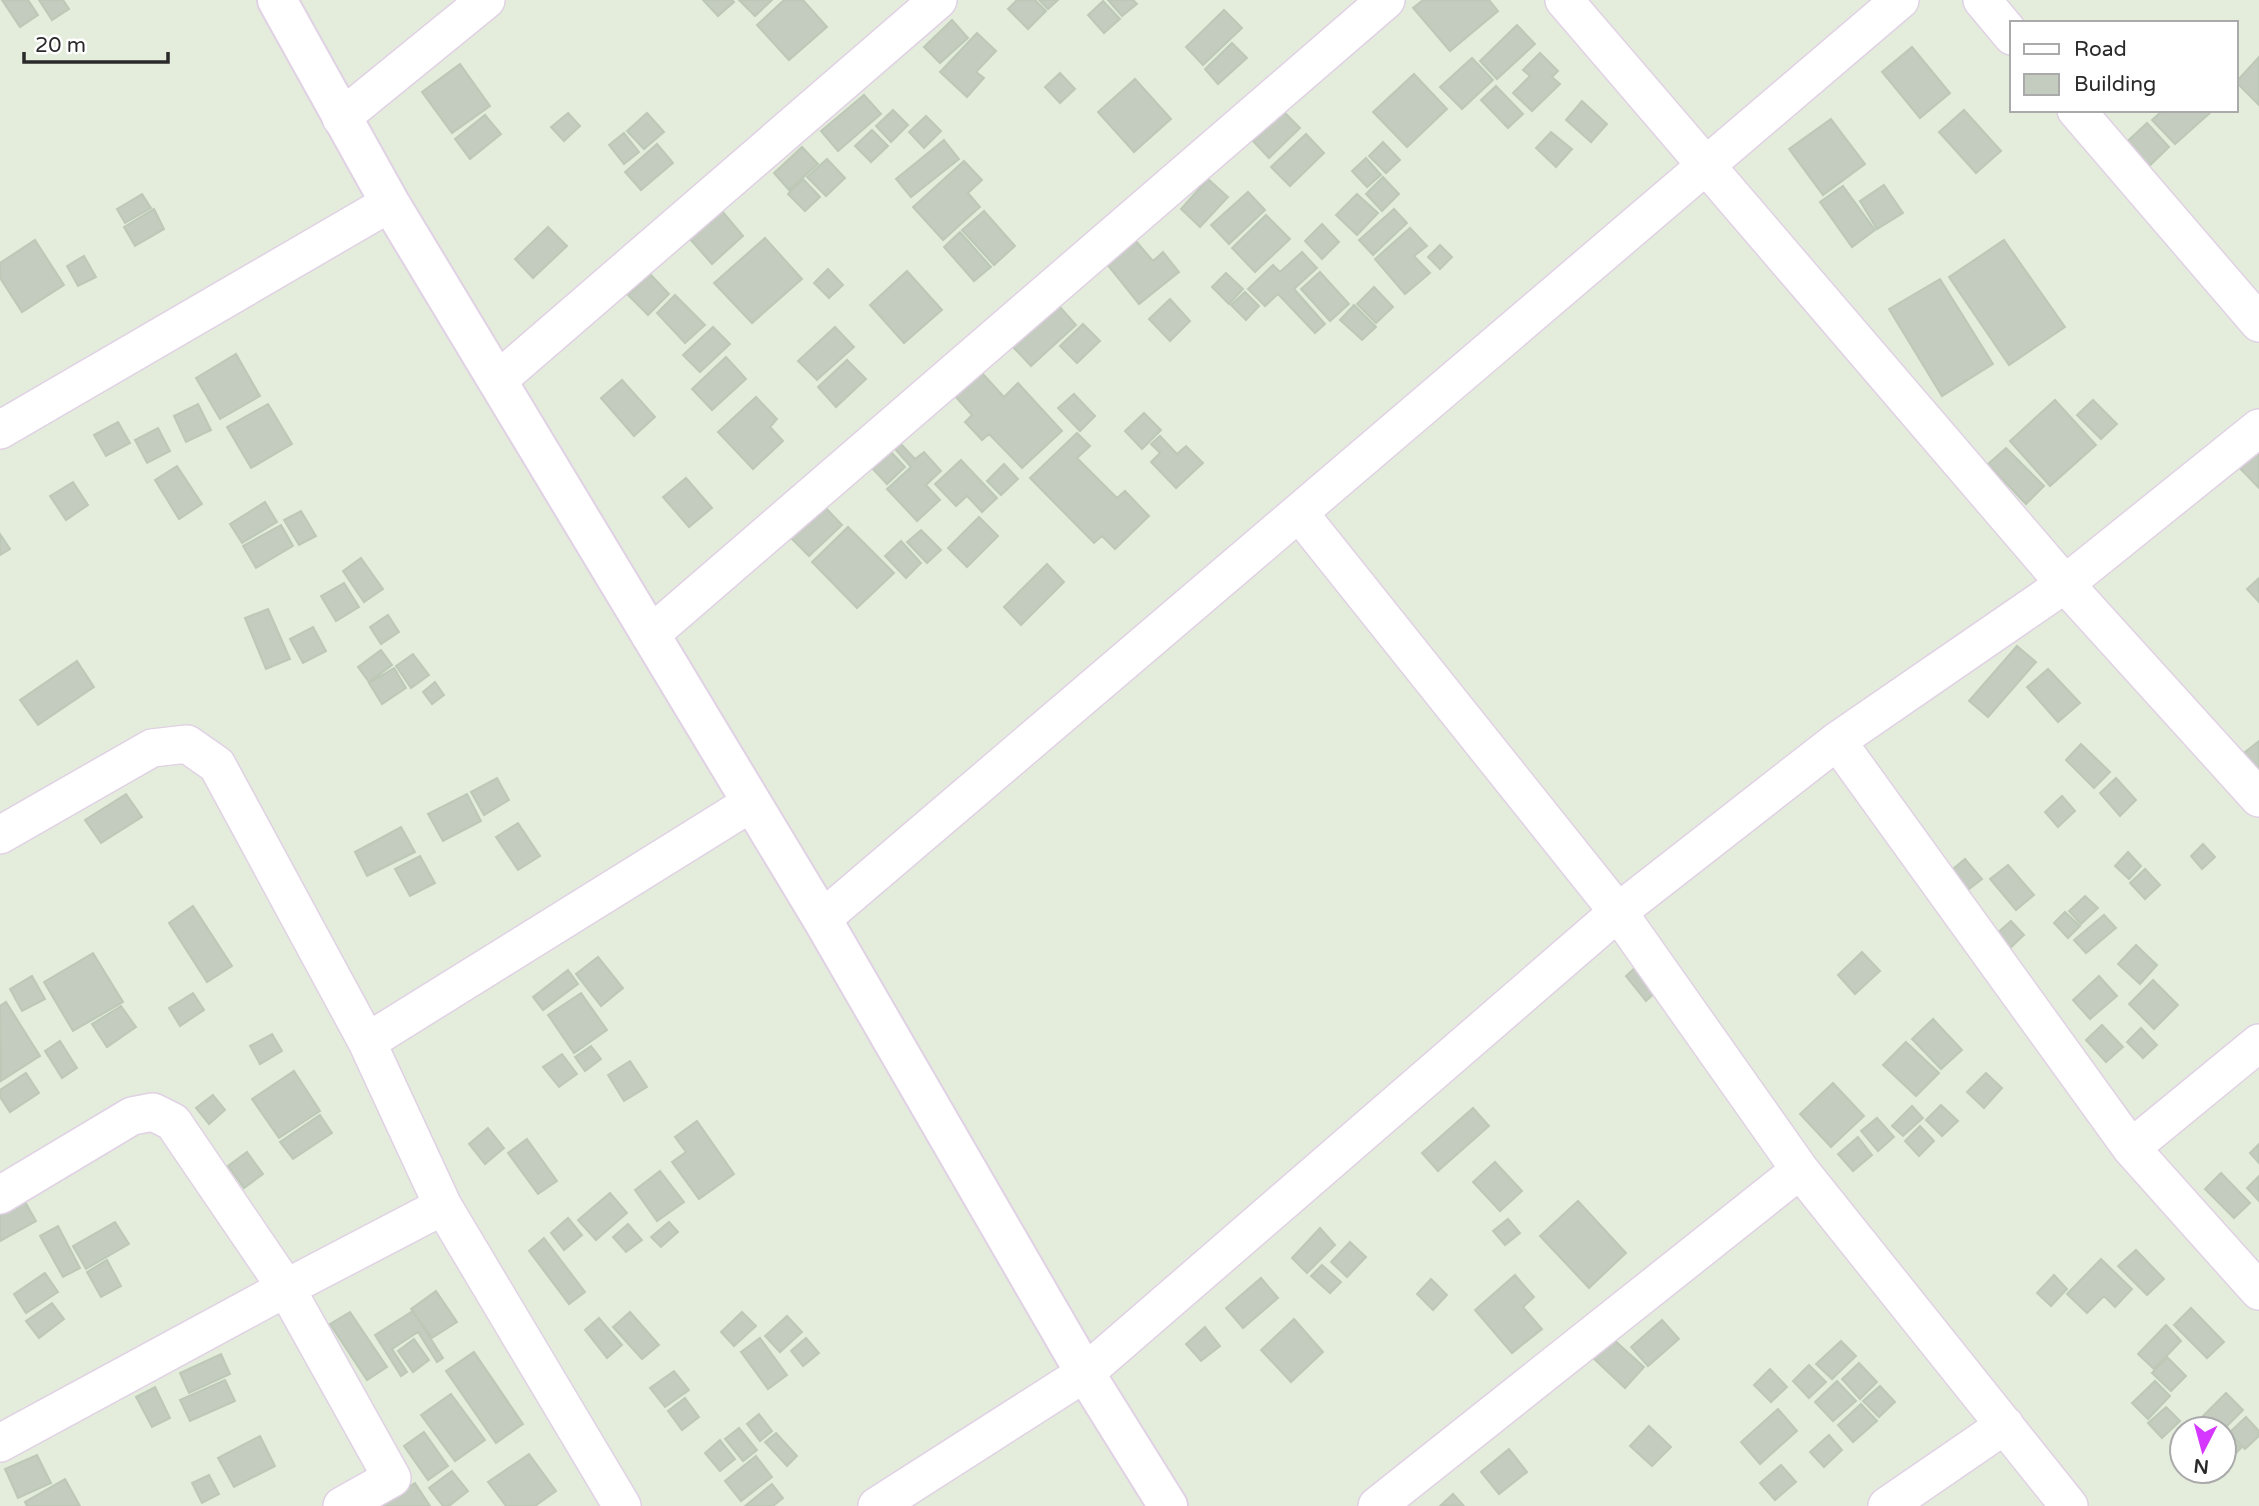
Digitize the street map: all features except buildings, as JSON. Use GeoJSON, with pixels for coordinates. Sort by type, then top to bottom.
{"type":"FeatureCollection","features":[{"type":"Feature","properties":{"kind":"street"},"geometry":{"type":"LineString","coordinates":[[277,0],[390,203],[822,919],[1085,1373],[1168,1506]]}},
{"type":"Feature","properties":{"kind":"street"},"geometry":{"type":"LineString","coordinates":[[341,118],[486,0]]}},
{"type":"Feature","properties":{"kind":"street"},"geometry":{"type":"LineString","coordinates":[[497,381],[938,0]]}},
{"type":"Feature","properties":{"kind":"street"},"geometry":{"type":"LineString","coordinates":[[650,635],[1386,0]]}},
{"type":"Feature","properties":{"kind":"street"},"geometry":{"type":"LineString","coordinates":[[1564,0],[2065,584],[2259,798]]}},
{"type":"Feature","properties":{"kind":"street"},"geometry":{"type":"LineString","coordinates":[[822,919],[1900,0]]}},
{"type":"Feature","properties":{"kind":"street"},"geometry":{"type":"LineString","coordinates":[[1982,0],[2010,34]]}},
{"type":"Feature","properties":{"kind":"street"},"geometry":{"type":"LineString","coordinates":[[2078,112],[2259,323]]}},
{"type":"Feature","properties":{"kind":"street"},"geometry":{"type":"LineString","coordinates":[[0,430],[390,203]]}},
{"type":"Feature","properties":{"kind":"street"},"geometry":{"type":"LineString","coordinates":[[877,1506],[1085,1373],[1618,912],[1837,741],[2065,584],[2259,428]]}},
{"type":"Feature","properties":{"kind":"street"},"geometry":{"type":"LineString","coordinates":[[1299,513],[1618,912],[1800,1170],[2069,1506]]}},
{"type":"Feature","properties":{"kind":"street"},"geometry":{"type":"LineString","coordinates":[[1837,741],[2131,1148],[2259,1291]]}},
{"type":"Feature","properties":{"kind":"street"},"geometry":{"type":"LineString","coordinates":[[0,835],[152,748],[187,744],[217,765],[367,1042],[443,1206],[622,1506]]}},
{"type":"Feature","properties":{"kind":"street"},"geometry":{"type":"LineString","coordinates":[[367,1042],[751,803]]}},
{"type":"Feature","properties":{"kind":"street"},"geometry":{"type":"LineString","coordinates":[[2131,1148],[2259,1043]]}},
{"type":"Feature","properties":{"kind":"street"},"geometry":{"type":"LineString","coordinates":[[0,1195],[132,1116],[153,1112],[173,1122],[286,1288],[392,1478],[342,1506]]}},
{"type":"Feature","properties":{"kind":"street"},"geometry":{"type":"LineString","coordinates":[[1377,1506],[1800,1170]]}},
{"type":"Feature","properties":{"kind":"street"},"geometry":{"type":"LineString","coordinates":[[0,1443],[443,1206]]}},
{"type":"Feature","properties":{"kind":"street"},"geometry":{"type":"LineString","coordinates":[[1887,1506],[2004,1425]]}}]}
